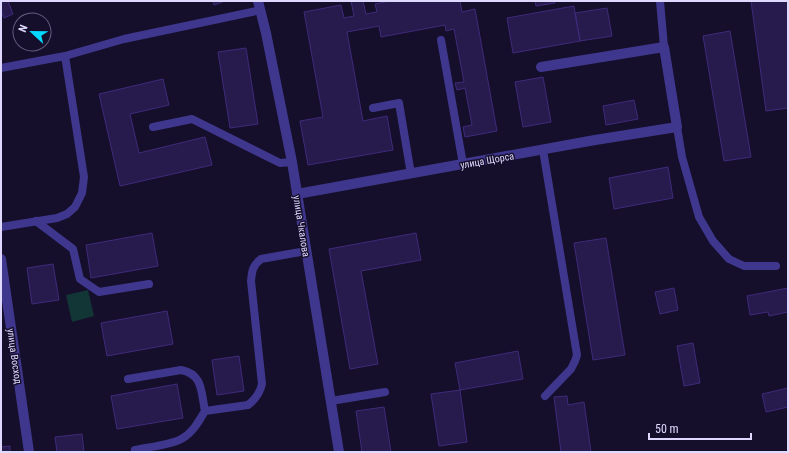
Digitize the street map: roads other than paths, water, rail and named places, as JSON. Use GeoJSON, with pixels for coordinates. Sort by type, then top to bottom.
{"type":"FeatureCollection","features":[{"type":"Feature","properties":{"kind":"street","name":"улица Чкалова"},"geometry":{"type":"LineString","coordinates":[[259,6],[292,162],[339,452]]}},
{"type":"Feature","properties":{"kind":"street"},"geometry":{"type":"LineString","coordinates":[[541,67],[664,47],[676,127]]}},
{"type":"Feature","properties":{"kind":"street","name":"улица Щорса"},"geometry":{"type":"LineString","coordinates":[[297,194],[676,127]]}},
{"type":"Feature","properties":{"kind":"street","name":"улица Восход"},"geometry":{"type":"LineString","coordinates":[[1,260],[30,452]]}},
{"type":"Feature","properties":{"kind":"lane"},"geometry":{"type":"LineString","coordinates":[[660,1],[664,47]]}},
{"type":"Feature","properties":{"kind":"lane"},"geometry":{"type":"LineString","coordinates":[[1,68],[65,56],[259,6]]}},
{"type":"Feature","properties":{"kind":"lane"},"geometry":{"type":"LineString","coordinates":[[441,40],[463,164]]}},
{"type":"Feature","properties":{"kind":"lane"},"geometry":{"type":"LineString","coordinates":[[1,227],[57,218],[67,214],[75,206],[82,193],[84,177],[65,56]]}},
{"type":"Feature","properties":{"kind":"lane"},"geometry":{"type":"LineString","coordinates":[[373,108],[399,103],[411,174]]}},
{"type":"Feature","properties":{"kind":"lane"},"geometry":{"type":"LineString","coordinates":[[153,127],[192,119],[280,163],[292,162]]}},
{"type":"Feature","properties":{"kind":"lane"},"geometry":{"type":"LineString","coordinates":[[676,127],[682,157],[699,217],[713,241],[729,259],[744,266],[776,266]]}},
{"type":"Feature","properties":{"kind":"lane"},"geometry":{"type":"LineString","coordinates":[[543,150],[576,355],[575,362],[571,370],[545,396]]}},
{"type":"Feature","properties":{"kind":"lane"},"geometry":{"type":"LineString","coordinates":[[36,221],[73,249],[80,279],[99,292],[149,284]]}},
{"type":"Feature","properties":{"kind":"lane"},"geometry":{"type":"LineString","coordinates":[[205,411],[248,405],[254,401],[260,393],[262,384],[251,281],[252,272],[256,263],[261,259],[306,251]]}},
{"type":"Feature","properties":{"kind":"lane"},"geometry":{"type":"LineString","coordinates":[[128,379],[181,370],[189,371],[196,376],[199,382],[205,411],[193,429],[183,439],[135,450]]}},
{"type":"Feature","properties":{"kind":"lane"},"geometry":{"type":"LineString","coordinates":[[331,401],[385,392]]}}]}
